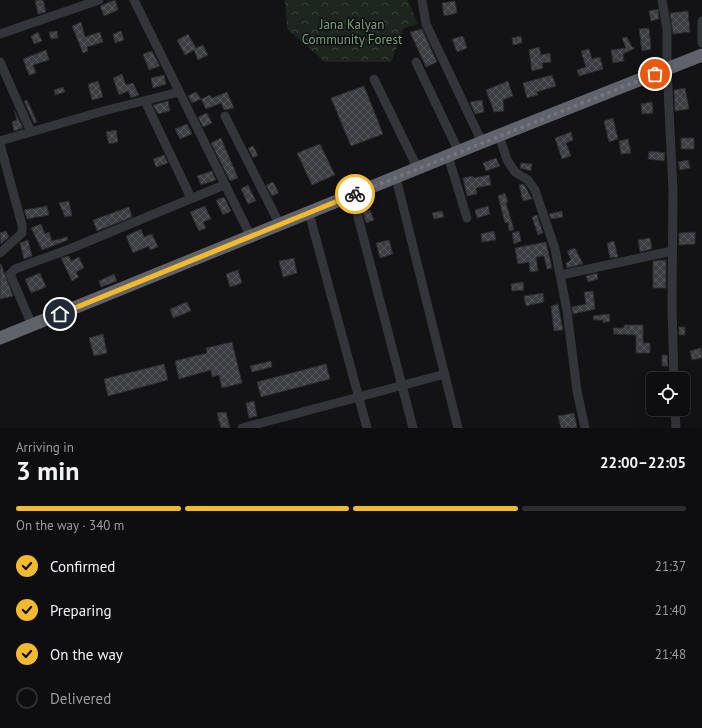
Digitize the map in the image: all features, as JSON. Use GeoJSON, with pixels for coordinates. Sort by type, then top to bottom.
{"type":"FeatureCollection","features":[{"type":"Feature","properties":{"kind":"highway"},"geometry":{"type":"LineString","coordinates":[[0,338],[251,237],[352,194],[396,178],[498,135],[702,55]]}},
{"type":"Feature","properties":{"kind":"street"},"geometry":{"type":"LineString","coordinates":[[134,0],[251,237]]}},
{"type":"Feature","properties":{"kind":"street"},"geometry":{"type":"LineString","coordinates":[[422,0],[426,24],[482,142]]}},
{"type":"Feature","properties":{"kind":"street"},"geometry":{"type":"LineString","coordinates":[[662,0],[667,29],[667,69],[673,190],[672,307],[674,372]]}},
{"type":"Feature","properties":{"kind":"street"},"geometry":{"type":"LineString","coordinates":[[0,34],[95,1]]}},
{"type":"Feature","properties":{"kind":"street"},"geometry":{"type":"LineString","coordinates":[[702,21],[702,43]]}},
{"type":"Feature","properties":{"kind":"street"},"geometry":{"type":"LineString","coordinates":[[0,62],[31,132]]}},
{"type":"Feature","properties":{"kind":"street"},"geometry":{"type":"LineString","coordinates":[[416,62],[454,154],[467,218]]}},
{"type":"Feature","properties":{"kind":"street"},"geometry":{"type":"LineString","coordinates":[[374,78],[418,169]]}},
{"type":"Feature","properties":{"kind":"street"},"geometry":{"type":"LineString","coordinates":[[0,140],[179,92]]}},
{"type":"Feature","properties":{"kind":"street"},"geometry":{"type":"LineString","coordinates":[[145,101],[191,198]]}},
{"type":"Feature","properties":{"kind":"street"},"geometry":{"type":"LineString","coordinates":[[225,116],[280,225]]}},
{"type":"Feature","properties":{"kind":"street"},"geometry":{"type":"LineString","coordinates":[[498,135],[507,160],[515,172],[528,180],[535,190],[555,249],[561,275],[577,391],[585,428]]}},
{"type":"Feature","properties":{"kind":"street"},"geometry":{"type":"LineString","coordinates":[[0,144],[22,225],[22,233],[0,253]]}},
{"type":"Feature","properties":{"kind":"street"},"geometry":{"type":"LineString","coordinates":[[396,178],[458,428]]}},
{"type":"Feature","properties":{"kind":"street"},"geometry":{"type":"LineString","coordinates":[[32,325],[10,274],[15,269],[72,248],[224,185]]}},
{"type":"Feature","properties":{"kind":"street"},"geometry":{"type":"LineString","coordinates":[[352,194],[413,428]]}},
{"type":"Feature","properties":{"kind":"street"},"geometry":{"type":"LineString","coordinates":[[309,212],[367,428]]}},
{"type":"Feature","properties":{"kind":"street"},"geometry":{"type":"LineString","coordinates":[[561,275],[672,251]]}},
{"type":"Feature","properties":{"kind":"street"},"geometry":{"type":"LineString","coordinates":[[242,428],[445,374]]}},
{"type":"Feature","properties":{"kind":"street"},"geometry":{"type":"LineString","coordinates":[[675,416],[676,428]]}},
{"type":"Feature","properties":{"kind":"green space","name":"Jana Kalyan Community Forest"},"geometry":{"type":"Polygon","coordinates":[[[285,0],[408,0],[418,24],[404,28],[391,62],[325,62],[287,29],[285,0]]]}},
{"type":"Feature","properties":{"kind":"building"},"geometry":{"type":"Polygon","coordinates":[[[35,0],[43,0],[46,12],[38,14],[35,0]]]}},
{"type":"Feature","properties":{"kind":"building"},"geometry":{"type":"Polygon","coordinates":[[[115,0],[118,10],[104,16],[100,6],[115,0]]]}},
{"type":"Feature","properties":{"kind":"building"},"geometry":{"type":"Polygon","coordinates":[[[455,1],[457,13],[444,16],[442,3],[455,1]]]}},
{"type":"Feature","properties":{"kind":"building"},"geometry":{"type":"Polygon","coordinates":[[[658,9],[659,19],[651,21],[649,11],[658,9]]]}},
{"type":"Feature","properties":{"kind":"building"},"geometry":{"type":"Polygon","coordinates":[[[688,11],[690,32],[673,34],[670,13],[688,11]]]}},
{"type":"Feature","properties":{"kind":"building"},"geometry":{"type":"Polygon","coordinates":[[[81,22],[85,37],[100,32],[103,42],[87,47],[88,51],[83,53],[72,26],[81,22]]]}},
{"type":"Feature","properties":{"kind":"building"},"geometry":{"type":"Polygon","coordinates":[[[649,28],[651,49],[642,51],[639,29],[649,28]]]}},
{"type":"Feature","properties":{"kind":"building"},"geometry":{"type":"Polygon","coordinates":[[[422,29],[437,62],[426,67],[410,32],[422,29]]]}},
{"type":"Feature","properties":{"kind":"building"},"geometry":{"type":"Polygon","coordinates":[[[57,31],[58,38],[51,39],[49,32],[57,31]]]}},
{"type":"Feature","properties":{"kind":"building"},"geometry":{"type":"Polygon","coordinates":[[[121,31],[124,40],[115,43],[113,34],[121,31]]]}},
{"type":"Feature","properties":{"kind":"building"},"geometry":{"type":"Polygon","coordinates":[[[38,32],[42,41],[34,44],[31,36],[38,32]]]}},
{"type":"Feature","properties":{"kind":"building"},"geometry":{"type":"Polygon","coordinates":[[[188,34],[196,48],[203,45],[208,55],[198,60],[194,50],[185,55],[177,40],[188,34]]]}},
{"type":"Feature","properties":{"kind":"building"},"geometry":{"type":"Polygon","coordinates":[[[463,36],[467,48],[457,52],[452,39],[463,36]]]}},
{"type":"Feature","properties":{"kind":"building"},"geometry":{"type":"Polygon","coordinates":[[[521,36],[522,43],[513,45],[512,38],[521,36]]]}},
{"type":"Feature","properties":{"kind":"building"},"geometry":{"type":"Polygon","coordinates":[[[627,37],[632,47],[635,48],[623,54],[624,61],[613,63],[611,50],[626,48],[622,38],[627,37]]]}},
{"type":"Feature","properties":{"kind":"building"},"geometry":{"type":"Polygon","coordinates":[[[539,47],[541,55],[550,53],[551,62],[542,63],[543,68],[532,71],[529,50],[539,47]]]}},
{"type":"Feature","properties":{"kind":"building"},"geometry":{"type":"Polygon","coordinates":[[[589,49],[592,59],[600,57],[603,69],[579,76],[577,70],[586,67],[581,51],[589,49]]]}},
{"type":"Feature","properties":{"kind":"building"},"geometry":{"type":"Polygon","coordinates":[[[46,50],[49,60],[33,65],[36,73],[29,75],[23,59],[46,50]]]}},
{"type":"Feature","properties":{"kind":"building"},"geometry":{"type":"Polygon","coordinates":[[[152,51],[160,66],[149,70],[143,54],[152,51]]]}},
{"type":"Feature","properties":{"kind":"building"},"geometry":{"type":"Polygon","coordinates":[[[122,74],[126,85],[133,83],[139,95],[131,98],[128,91],[119,95],[113,78],[122,74]]]}},
{"type":"Feature","properties":{"kind":"building"},"geometry":{"type":"Polygon","coordinates":[[[164,75],[166,84],[153,88],[151,78],[164,75]]]}},
{"type":"Feature","properties":{"kind":"building"},"geometry":{"type":"Polygon","coordinates":[[[552,75],[556,86],[537,92],[538,95],[527,98],[523,83],[552,75]]]}},
{"type":"Feature","properties":{"kind":"building"},"geometry":{"type":"Polygon","coordinates":[[[98,81],[103,97],[92,100],[88,84],[98,81]]]}},
{"type":"Feature","properties":{"kind":"building"},"geometry":{"type":"Polygon","coordinates":[[[508,81],[513,96],[503,100],[504,111],[494,112],[486,90],[508,81]]]}},
{"type":"Feature","properties":{"kind":"building"},"geometry":{"type":"Polygon","coordinates":[[[364,86],[383,134],[351,146],[331,98],[364,86]]]}},
{"type":"Feature","properties":{"kind":"building"},"geometry":{"type":"Polygon","coordinates":[[[63,87],[65,92],[55,95],[54,90],[63,87]]]}},
{"type":"Feature","properties":{"kind":"building"},"geometry":{"type":"Polygon","coordinates":[[[685,88],[689,109],[675,111],[674,90],[685,88]]]}},
{"type":"Feature","properties":{"kind":"building"},"geometry":{"type":"Polygon","coordinates":[[[196,92],[201,99],[192,103],[188,96],[196,92]]]}},
{"type":"Feature","properties":{"kind":"building"},"geometry":{"type":"Polygon","coordinates":[[[227,92],[234,108],[224,110],[221,103],[206,109],[201,99],[210,95],[212,98],[227,92]]]}},
{"type":"Feature","properties":{"kind":"building"},"geometry":{"type":"Polygon","coordinates":[[[27,100],[37,122],[34,123],[24,101],[27,100]]]}},
{"type":"Feature","properties":{"kind":"building"},"geometry":{"type":"Polygon","coordinates":[[[482,100],[484,112],[475,114],[470,102],[482,100]]]}},
{"type":"Feature","properties":{"kind":"building"},"geometry":{"type":"Polygon","coordinates":[[[168,101],[170,111],[158,114],[153,105],[168,101]]]}},
{"type":"Feature","properties":{"kind":"building"},"geometry":{"type":"Polygon","coordinates":[[[652,102],[653,113],[642,114],[641,104],[652,102]]]}},
{"type":"Feature","properties":{"kind":"building"},"geometry":{"type":"Polygon","coordinates":[[[14,110],[23,128],[14,131],[12,122],[17,120],[14,110]]]}},
{"type":"Feature","properties":{"kind":"building"},"geometry":{"type":"Polygon","coordinates":[[[207,113],[212,123],[203,127],[198,117],[207,113]]]}},
{"type":"Feature","properties":{"kind":"building"},"geometry":{"type":"Polygon","coordinates":[[[613,118],[618,139],[609,142],[604,121],[613,118]]]}},
{"type":"Feature","properties":{"kind":"building"},"geometry":{"type":"Polygon","coordinates":[[[187,124],[192,134],[180,139],[175,129],[187,124]]]}},
{"type":"Feature","properties":{"kind":"building"},"geometry":{"type":"Polygon","coordinates":[[[116,130],[118,142],[109,144],[106,132],[116,130]]]}},
{"type":"Feature","properties":{"kind":"building"},"geometry":{"type":"Polygon","coordinates":[[[571,132],[573,140],[566,143],[571,156],[562,159],[555,138],[571,132]]]}},
{"type":"Feature","properties":{"kind":"building"},"geometry":{"type":"Polygon","coordinates":[[[221,138],[238,178],[230,181],[211,143],[221,138]]]}},
{"type":"Feature","properties":{"kind":"building"},"geometry":{"type":"Polygon","coordinates":[[[681,138],[694,138],[694,149],[681,149],[681,138]]]}},
{"type":"Feature","properties":{"kind":"building"},"geometry":{"type":"Polygon","coordinates":[[[628,139],[631,153],[621,154],[619,141],[628,139]]]}},
{"type":"Feature","properties":{"kind":"building"},"geometry":{"type":"Polygon","coordinates":[[[320,144],[335,175],[312,185],[297,153],[320,144]]]}},
{"type":"Feature","properties":{"kind":"building"},"geometry":{"type":"Polygon","coordinates":[[[253,146],[258,155],[253,158],[248,148],[253,146]]]}},
{"type":"Feature","properties":{"kind":"building"},"geometry":{"type":"Polygon","coordinates":[[[649,151],[665,153],[664,161],[648,159],[649,151]]]}},
{"type":"Feature","properties":{"kind":"building"},"geometry":{"type":"Polygon","coordinates":[[[164,155],[168,163],[156,167],[153,159],[164,155]]]}},
{"type":"Feature","properties":{"kind":"building"},"geometry":{"type":"Polygon","coordinates":[[[496,158],[500,166],[486,171],[483,163],[496,158]]]}},
{"type":"Feature","properties":{"kind":"building"},"geometry":{"type":"Polygon","coordinates":[[[688,160],[690,168],[680,170],[678,162],[688,160]]]}},
{"type":"Feature","properties":{"kind":"building"},"geometry":{"type":"Polygon","coordinates":[[[521,163],[532,164],[531,171],[520,168],[521,163]]]}},
{"type":"Feature","properties":{"kind":"building"},"geometry":{"type":"Polygon","coordinates":[[[212,171],[216,180],[201,185],[197,176],[212,171]]]}},
{"type":"Feature","properties":{"kind":"building"},"geometry":{"type":"Polygon","coordinates":[[[489,175],[491,185],[476,188],[477,194],[467,196],[463,178],[489,175]]]}},
{"type":"Feature","properties":{"kind":"building"},"geometry":{"type":"Polygon","coordinates":[[[273,182],[279,193],[272,196],[266,185],[273,182]]]}},
{"type":"Feature","properties":{"kind":"building"},"geometry":{"type":"Polygon","coordinates":[[[524,184],[532,199],[523,201],[519,185],[524,184]]]}},
{"type":"Feature","properties":{"kind":"building"},"geometry":{"type":"Polygon","coordinates":[[[248,185],[256,201],[248,204],[241,189],[248,185]]]}},
{"type":"Feature","properties":{"kind":"building"},"geometry":{"type":"Polygon","coordinates":[[[505,193],[508,202],[506,203],[514,230],[509,231],[508,222],[505,223],[498,196],[505,193]]]}},
{"type":"Feature","properties":{"kind":"building"},"geometry":{"type":"Polygon","coordinates":[[[224,197],[231,211],[223,215],[216,200],[224,197]]]}},
{"type":"Feature","properties":{"kind":"building"},"geometry":{"type":"Polygon","coordinates":[[[69,201],[72,216],[65,217],[59,203],[69,201]]]}},
{"type":"Feature","properties":{"kind":"building"},"geometry":{"type":"Polygon","coordinates":[[[47,206],[49,215],[27,219],[24,210],[47,206]]]}},
{"type":"Feature","properties":{"kind":"building"},"geometry":{"type":"Polygon","coordinates":[[[205,206],[211,219],[203,222],[206,228],[199,231],[190,212],[205,206]]]}},
{"type":"Feature","properties":{"kind":"building"},"geometry":{"type":"Polygon","coordinates":[[[488,206],[490,214],[477,218],[475,210],[488,206]]]}},
{"type":"Feature","properties":{"kind":"building"},"geometry":{"type":"Polygon","coordinates":[[[129,207],[132,217],[97,231],[93,220],[129,207]]]}},
{"type":"Feature","properties":{"kind":"building"},"geometry":{"type":"Polygon","coordinates":[[[370,210],[374,220],[366,223],[363,212],[370,210]]]}},
{"type":"Feature","properties":{"kind":"building"},"geometry":{"type":"Polygon","coordinates":[[[442,211],[444,217],[434,219],[432,213],[442,211]]]}},
{"type":"Feature","properties":{"kind":"building"},"geometry":{"type":"Polygon","coordinates":[[[562,211],[563,217],[551,219],[549,214],[562,211]]]}},
{"type":"Feature","properties":{"kind":"building"},"geometry":{"type":"Polygon","coordinates":[[[537,215],[543,233],[538,235],[532,217],[537,215]]]}},
{"type":"Feature","properties":{"kind":"building"},"geometry":{"type":"Polygon","coordinates":[[[41,224],[45,234],[49,232],[52,241],[67,237],[68,240],[42,250],[31,228],[41,224]]]}},
{"type":"Feature","properties":{"kind":"building"},"geometry":{"type":"Polygon","coordinates":[[[141,229],[144,237],[152,234],[158,247],[150,250],[149,246],[133,253],[126,236],[141,229]]]}},
{"type":"Feature","properties":{"kind":"building"},"geometry":{"type":"Polygon","coordinates":[[[6,231],[9,237],[1,244],[0,233],[6,231]]]}},
{"type":"Feature","properties":{"kind":"building"},"geometry":{"type":"Polygon","coordinates":[[[494,231],[496,240],[482,242],[481,234],[494,231]]]}},
{"type":"Feature","properties":{"kind":"building"},"geometry":{"type":"Polygon","coordinates":[[[519,231],[521,241],[514,244],[512,233],[519,231]]]}},
{"type":"Feature","properties":{"kind":"building"},"geometry":{"type":"Polygon","coordinates":[[[695,232],[695,244],[679,245],[679,233],[695,232]]]}},
{"type":"Feature","properties":{"kind":"building"},"geometry":{"type":"Polygon","coordinates":[[[650,238],[652,249],[640,252],[638,240],[650,238]]]}},
{"type":"Feature","properties":{"kind":"building"},"geometry":{"type":"Polygon","coordinates":[[[28,240],[32,256],[24,259],[20,243],[28,240]]]}},
{"type":"Feature","properties":{"kind":"building"},"geometry":{"type":"Polygon","coordinates":[[[389,240],[393,254],[380,258],[376,243],[389,240]]]}},
{"type":"Feature","properties":{"kind":"building"},"geometry":{"type":"Polygon","coordinates":[[[614,241],[618,257],[610,258],[607,243],[614,241]]]}},
{"type":"Feature","properties":{"kind":"building"},"geometry":{"type":"Polygon","coordinates":[[[546,242],[552,268],[547,269],[544,256],[536,257],[538,271],[530,272],[529,262],[518,264],[515,248],[546,242]]]}},
{"type":"Feature","properties":{"kind":"building"},"geometry":{"type":"Polygon","coordinates":[[[575,248],[583,264],[567,268],[566,263],[571,260],[567,251],[575,248]]]}},
{"type":"Feature","properties":{"kind":"building"},"geometry":{"type":"Polygon","coordinates":[[[69,256],[71,261],[79,257],[84,268],[76,272],[79,277],[72,281],[61,258],[69,256]]]}},
{"type":"Feature","properties":{"kind":"building"},"geometry":{"type":"Polygon","coordinates":[[[294,258],[297,273],[283,277],[279,261],[294,258]]]}},
{"type":"Feature","properties":{"kind":"building"},"geometry":{"type":"Polygon","coordinates":[[[666,260],[666,288],[653,288],[653,261],[666,260]]]}},
{"type":"Feature","properties":{"kind":"building"},"geometry":{"type":"Polygon","coordinates":[[[0,264],[13,296],[0,299],[0,264]]]}},
{"type":"Feature","properties":{"kind":"building"},"geometry":{"type":"Polygon","coordinates":[[[238,270],[242,283],[230,287],[226,274],[238,270]]]}},
{"type":"Feature","properties":{"kind":"building"},"geometry":{"type":"Polygon","coordinates":[[[40,273],[46,287],[31,293],[25,279],[40,273]]]}},
{"type":"Feature","properties":{"kind":"building"},"geometry":{"type":"Polygon","coordinates":[[[597,273],[598,279],[588,282],[586,276],[597,273]]]}},
{"type":"Feature","properties":{"kind":"building"},"geometry":{"type":"Polygon","coordinates":[[[114,274],[117,281],[101,287],[99,281],[114,274]]]}},
{"type":"Feature","properties":{"kind":"building"},"geometry":{"type":"Polygon","coordinates":[[[523,282],[524,290],[512,291],[511,284],[523,282]]]}},
{"type":"Feature","properties":{"kind":"building"},"geometry":{"type":"Polygon","coordinates":[[[593,291],[595,309],[573,314],[572,307],[586,304],[584,292],[593,291]]]}},
{"type":"Feature","properties":{"kind":"building"},"geometry":{"type":"Polygon","coordinates":[[[543,293],[544,302],[526,306],[524,296],[543,293]]]}},
{"type":"Feature","properties":{"kind":"building"},"geometry":{"type":"Polygon","coordinates":[[[187,302],[191,311],[173,318],[170,309],[187,302]]]}},
{"type":"Feature","properties":{"kind":"building"},"geometry":{"type":"Polygon","coordinates":[[[558,304],[563,330],[554,331],[551,306],[558,304]]]}},
{"type":"Feature","properties":{"kind":"building"},"geometry":{"type":"Polygon","coordinates":[[[609,314],[610,321],[603,323],[603,320],[594,320],[593,316],[609,314]]]}},
{"type":"Feature","properties":{"kind":"building"},"geometry":{"type":"Polygon","coordinates":[[[624,325],[643,325],[643,343],[650,343],[650,353],[636,353],[636,335],[614,334],[613,328],[624,328],[624,325]]]}},
{"type":"Feature","properties":{"kind":"building"},"geometry":{"type":"Polygon","coordinates":[[[679,327],[685,327],[685,335],[679,335],[679,327]]]}},
{"type":"Feature","properties":{"kind":"building"},"geometry":{"type":"Polygon","coordinates":[[[103,334],[107,353],[94,356],[89,338],[103,334]]]}},
{"type":"Feature","properties":{"kind":"building"},"geometry":{"type":"Polygon","coordinates":[[[232,342],[242,383],[222,388],[219,375],[212,377],[211,370],[179,379],[175,361],[207,353],[206,348],[232,342]]]}},
{"type":"Feature","properties":{"kind":"building"},"geometry":{"type":"Polygon","coordinates":[[[701,348],[702,358],[692,360],[690,351],[701,348]]]}},
{"type":"Feature","properties":{"kind":"building"},"geometry":{"type":"Polygon","coordinates":[[[662,355],[667,355],[668,366],[662,366],[662,355]]]}},
{"type":"Feature","properties":{"kind":"building"},"geometry":{"type":"Polygon","coordinates":[[[271,361],[272,367],[252,372],[250,366],[271,361]]]}},
{"type":"Feature","properties":{"kind":"building"},"geometry":{"type":"Polygon","coordinates":[[[164,364],[168,380],[108,396],[104,379],[164,364]]]}},
{"type":"Feature","properties":{"kind":"building"},"geometry":{"type":"Polygon","coordinates":[[[326,364],[330,379],[261,397],[257,382],[326,364]]]}},
{"type":"Feature","properties":{"kind":"building"},"geometry":{"type":"Polygon","coordinates":[[[254,401],[257,416],[249,418],[246,403],[254,401]]]}},
{"type":"Feature","properties":{"kind":"building"},"geometry":{"type":"Polygon","coordinates":[[[226,412],[230,428],[221,428],[217,413],[226,412]]]}},
{"type":"Feature","properties":{"kind":"building"},"geometry":{"type":"Polygon","coordinates":[[[574,413],[577,428],[561,428],[558,416],[574,413]]]}},
{"type":"Feature","properties":{"kind":"way so far"},"geometry":{"type":"LineString","coordinates":[[355,194],[655,74]]}},
{"type":"Feature","properties":{"kind":"route"},"geometry":{"type":"LineString","coordinates":[[60,314],[355,194]]}}]}
